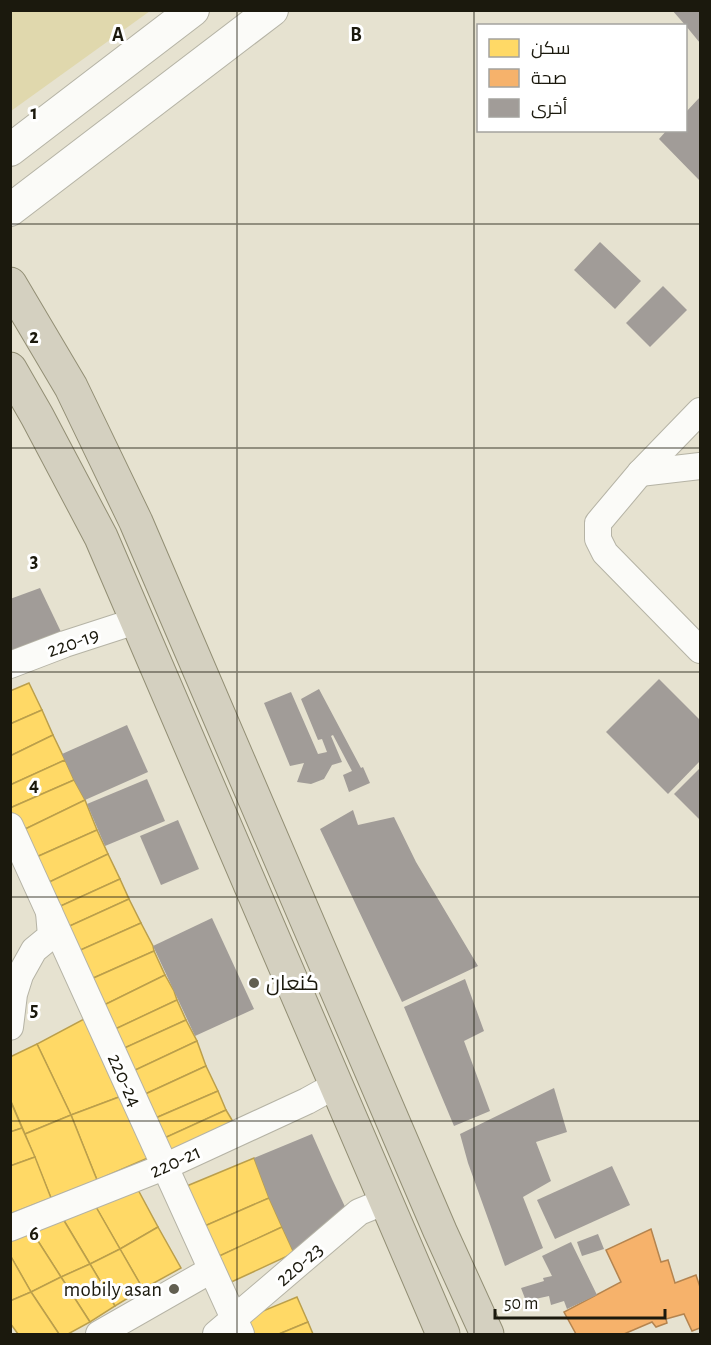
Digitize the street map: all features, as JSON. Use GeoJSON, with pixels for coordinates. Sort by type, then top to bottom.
{"type":"FeatureCollection","features":[{"type":"Feature","properties":{"kind":"highway"},"geometry":{"type":"LineString","coordinates":[[10,284],[71,387],[136,522],[440,1231],[487,1335]]}},
{"type":"Feature","properties":{"kind":"highway"},"geometry":{"type":"LineString","coordinates":[[10,369],[101,537],[443,1335]]}},
{"type":"Feature","properties":{"kind":"street"},"geometry":{"type":"LineString","coordinates":[[10,150],[194,10]]}},
{"type":"Feature","properties":{"kind":"street"},"geometry":{"type":"LineString","coordinates":[[18,198],[272,10]]}},
{"type":"Feature","properties":{"kind":"street"},"geometry":{"type":"LineString","coordinates":[[10,395],[21,400],[37,416]]}},
{"type":"Feature","properties":{"kind":"street"},"geometry":{"type":"LineString","coordinates":[[700,411],[640,473],[598,523],[598,539],[604,553],[700,650]]}},
{"type":"Feature","properties":{"kind":"street"},"geometry":{"type":"LineString","coordinates":[[640,473],[700,466]]}},
{"type":"Feature","properties":{"kind":"street","name":"220-19"},"geometry":{"type":"LineString","coordinates":[[10,665],[136,621]]}},
{"type":"Feature","properties":{"kind":"street","name":"220-24"},"geometry":{"type":"LineString","coordinates":[[14,841],[49,911],[211,1270],[230,1330]]}},
{"type":"Feature","properties":{"kind":"street"},"geometry":{"type":"LineString","coordinates":[[10,1027],[14,994],[20,975],[34,950],[51,936],[49,911]]}},
{"type":"Feature","properties":{"kind":"street","name":"220-21"},"geometry":{"type":"LineString","coordinates":[[10,1228],[165,1167],[307,1101],[336,1085]]}},
{"type":"Feature","properties":{"kind":"street","name":"220-23"},"geometry":{"type":"LineString","coordinates":[[230,1330],[359,1212],[386,1201]]}},
{"type":"Feature","properties":{"kind":"street"},"geometry":{"type":"LineString","coordinates":[[99,1335],[211,1270]]}},
{"type":"Feature","properties":{"kind":"shaded area"},"geometry":{"type":"Polygon","coordinates":[[[11,10],[150,10],[150,11],[11,111],[11,10]]]}},
{"type":"Feature","properties":{"kind":"building: سكن"},"geometry":{"type":"Polygon","coordinates":[[[29,683],[42,710],[10,724],[10,691],[29,683]]]}},
{"type":"Feature","properties":{"kind":"building: سكن"},"geometry":{"type":"Polygon","coordinates":[[[42,710],[53,735],[10,756],[10,724],[42,710]]]}},
{"type":"Feature","properties":{"kind":"building: سكن"},"geometry":{"type":"Polygon","coordinates":[[[53,735],[65,760],[10,785],[10,756],[53,735]]]}},
{"type":"Feature","properties":{"kind":"building: سكن"},"geometry":{"type":"Polygon","coordinates":[[[65,760],[74,780],[10,808],[10,785],[65,760]]]}},
{"type":"Feature","properties":{"kind":"building: سكن"},"geometry":{"type":"Polygon","coordinates":[[[74,780],[85,800],[19,832],[10,815],[10,808],[74,780]]]}},
{"type":"Feature","properties":{"kind":"building: سكن"},"geometry":{"type":"Polygon","coordinates":[[[85,800],[97,830],[32,859],[19,832],[85,800]]]}},
{"type":"Feature","properties":{"kind":"building: سكن"},"geometry":{"type":"Polygon","coordinates":[[[97,830],[108,854],[43,885],[32,859],[97,830]]]}},
{"type":"Feature","properties":{"kind":"building: سكن"},"geometry":{"type":"Polygon","coordinates":[[[108,854],[120,879],[54,909],[43,885],[108,854]]]}},
{"type":"Feature","properties":{"kind":"building: سكن"},"geometry":{"type":"Polygon","coordinates":[[[120,879],[129,899],[63,929],[54,909],[120,879]]]}},
{"type":"Feature","properties":{"kind":"building: سكن"},"geometry":{"type":"Polygon","coordinates":[[[129,899],[141,923],[76,952],[63,929],[129,899]]]}},
{"type":"Feature","properties":{"kind":"building: سكن"},"geometry":{"type":"Polygon","coordinates":[[[141,923],[154,951],[89,980],[76,952],[141,923]]]}},
{"type":"Feature","properties":{"kind":"building: سكن"},"geometry":{"type":"Polygon","coordinates":[[[154,951],[165,975],[100,1007],[89,980],[154,951]]]}},
{"type":"Feature","properties":{"kind":"building: سكن"},"geometry":{"type":"Polygon","coordinates":[[[165,975],[177,1000],[111,1031],[100,1007],[165,975]]]}},
{"type":"Feature","properties":{"kind":"building: سكن"},"geometry":{"type":"Polygon","coordinates":[[[177,1000],[186,1020],[120,1050],[111,1031],[177,1000]]]}},
{"type":"Feature","properties":{"kind":"building: سكن"},"geometry":{"type":"Polygon","coordinates":[[[84,1019],[119,1097],[71,1115],[37,1044],[84,1019]]]}},
{"type":"Feature","properties":{"kind":"building: سكن"},"geometry":{"type":"Polygon","coordinates":[[[186,1020],[197,1041],[131,1072],[120,1050],[186,1020]]]}},
{"type":"Feature","properties":{"kind":"building: سكن"},"geometry":{"type":"Polygon","coordinates":[[[197,1041],[206,1066],[141,1096],[131,1072],[197,1041]]]}},
{"type":"Feature","properties":{"kind":"building: سكن"},"geometry":{"type":"Polygon","coordinates":[[[37,1044],[71,1115],[25,1134],[10,1099],[10,1057],[37,1044]]]}},
{"type":"Feature","properties":{"kind":"building: سكن"},"geometry":{"type":"Polygon","coordinates":[[[206,1066],[218,1091],[151,1120],[141,1096],[206,1066]]]}},
{"type":"Feature","properties":{"kind":"building: سكن"},"geometry":{"type":"Polygon","coordinates":[[[218,1091],[226,1110],[160,1140],[151,1120],[218,1091]]]}},
{"type":"Feature","properties":{"kind":"building: سكن"},"geometry":{"type":"Polygon","coordinates":[[[119,1097],[150,1157],[97,1180],[71,1115],[119,1097]]]}},
{"type":"Feature","properties":{"kind":"building: سكن"},"geometry":{"type":"Polygon","coordinates":[[[10,1100],[22,1128],[10,1132],[10,1100]]]}},
{"type":"Feature","properties":{"kind":"building: سكن"},"geometry":{"type":"Polygon","coordinates":[[[226,1110],[238,1130],[170,1161],[160,1140],[226,1110]]]}},
{"type":"Feature","properties":{"kind":"building: سكن"},"geometry":{"type":"Polygon","coordinates":[[[71,1115],[97,1180],[51,1198],[25,1134],[71,1115]]]}},
{"type":"Feature","properties":{"kind":"building: سكن"},"geometry":{"type":"Polygon","coordinates":[[[22,1128],[35,1157],[10,1166],[10,1132],[22,1128]]]}},
{"type":"Feature","properties":{"kind":"building: سكن"},"geometry":{"type":"Polygon","coordinates":[[[35,1157],[51,1198],[10,1214],[10,1166],[35,1157]]]}},
{"type":"Feature","properties":{"kind":"building: سكن"},"geometry":{"type":"Polygon","coordinates":[[[254,1158],[269,1198],[200,1228],[182,1188],[254,1158]]]}},
{"type":"Feature","properties":{"kind":"building: سكن"},"geometry":{"type":"Polygon","coordinates":[[[136,1186],[158,1227],[120,1249],[96,1207],[136,1186]]]}},
{"type":"Feature","properties":{"kind":"building: سكن"},"geometry":{"type":"Polygon","coordinates":[[[269,1198],[282,1227],[215,1258],[200,1228],[269,1198]]]}},
{"type":"Feature","properties":{"kind":"building: سكن"},"geometry":{"type":"Polygon","coordinates":[[[96,1207],[120,1249],[90,1264],[63,1219],[96,1207]]]}},
{"type":"Feature","properties":{"kind":"building: سكن"},"geometry":{"type":"Polygon","coordinates":[[[63,1219],[90,1264],[61,1277],[29,1227],[63,1219]]]}},
{"type":"Feature","properties":{"kind":"building: سكن"},"geometry":{"type":"Polygon","coordinates":[[[29,1227],[61,1277],[31,1292],[10,1255],[10,1234],[29,1227]]]}},
{"type":"Feature","properties":{"kind":"building: سكن"},"geometry":{"type":"Polygon","coordinates":[[[158,1227],[181,1268],[143,1289],[120,1249],[158,1227]]]}},
{"type":"Feature","properties":{"kind":"building: سكن"},"geometry":{"type":"Polygon","coordinates":[[[282,1227],[294,1253],[227,1284],[215,1258],[282,1227]]]}},
{"type":"Feature","properties":{"kind":"building: سكن"},"geometry":{"type":"Polygon","coordinates":[[[120,1249],[143,1289],[115,1306],[90,1264],[120,1249]]]}},
{"type":"Feature","properties":{"kind":"building: سكن"},"geometry":{"type":"Polygon","coordinates":[[[10,1255],[31,1292],[10,1301],[10,1255]]]}},
{"type":"Feature","properties":{"kind":"building: سكن"},"geometry":{"type":"Polygon","coordinates":[[[90,1264],[115,1306],[90,1322],[61,1277],[90,1264]]]}},
{"type":"Feature","properties":{"kind":"building: سكن"},"geometry":{"type":"Polygon","coordinates":[[[61,1277],[90,1322],[68,1334],[59,1334],[31,1292],[61,1277]]]}},
{"type":"Feature","properties":{"kind":"building: سكن"},"geometry":{"type":"Polygon","coordinates":[[[31,1292],[59,1334],[18,1334],[10,1323],[10,1301],[31,1292]]]}},
{"type":"Feature","properties":{"kind":"building: سكن"},"geometry":{"type":"Polygon","coordinates":[[[297,1297],[308,1322],[279,1334],[253,1334],[246,1318],[297,1297]]]}},
{"type":"Feature","properties":{"kind":"building: سكن"},"geometry":{"type":"Polygon","coordinates":[[[308,1322],[313,1334],[279,1334],[308,1322]]]}},
{"type":"Feature","properties":{"kind":"building: صحة"},"geometry":{"type":"Polygon","coordinates":[[[651,1229],[661,1262],[668,1260],[675,1283],[696,1275],[700,1287],[700,1328],[692,1331],[684,1314],[666,1319],[667,1323],[656,1327],[652,1322],[624,1334],[576,1334],[564,1312],[621,1282],[606,1250],[651,1229]]]}},
{"type":"Feature","properties":{"kind":"building: أخرى"},"geometry":{"type":"Polygon","coordinates":[[[672,10],[700,10],[700,43],[687,27],[687,24],[684,24],[672,10]]]}},
{"type":"Feature","properties":{"kind":"building: أخرى"},"geometry":{"type":"Polygon","coordinates":[[[700,97],[700,181],[659,139],[665,132],[687,132],[687,111],[700,97]]]}},
{"type":"Feature","properties":{"kind":"building: أخرى"},"geometry":{"type":"Polygon","coordinates":[[[600,242],[641,281],[615,309],[574,270],[600,242]]]}},
{"type":"Feature","properties":{"kind":"building: أخرى"},"geometry":{"type":"Polygon","coordinates":[[[663,286],[687,310],[650,347],[626,323],[663,286]]]}},
{"type":"Feature","properties":{"kind":"building: أخرى"},"geometry":{"type":"Polygon","coordinates":[[[40,588],[62,634],[10,656],[10,599],[40,588]]]}},
{"type":"Feature","properties":{"kind":"building: أخرى"},"geometry":{"type":"Polygon","coordinates":[[[659,679],[700,720],[700,761],[668,794],[606,732],[659,679]]]}},
{"type":"Feature","properties":{"kind":"building: أخرى"},"geometry":{"type":"Polygon","coordinates":[[[319,689],[370,783],[349,792],[343,775],[352,771],[333,735],[331,736],[342,762],[332,765],[324,779],[311,784],[297,782],[304,763],[290,766],[264,703],[291,692],[318,754],[327,752],[322,739],[318,740],[301,699],[319,689]]]}},
{"type":"Feature","properties":{"kind":"building: أخرى"},"geometry":{"type":"Polygon","coordinates":[[[127,725],[148,772],[85,800],[62,754],[127,725]]]}},
{"type":"Feature","properties":{"kind":"building: أخرى"},"geometry":{"type":"Polygon","coordinates":[[[700,768],[700,820],[674,794],[700,768]]]}},
{"type":"Feature","properties":{"kind":"building: أخرى"},"geometry":{"type":"Polygon","coordinates":[[[147,779],[165,821],[105,846],[87,804],[147,779]]]}},
{"type":"Feature","properties":{"kind":"building: أخرى"},"geometry":{"type":"Polygon","coordinates":[[[353,810],[358,825],[394,817],[416,862],[478,966],[402,1002],[320,829],[353,810]]]}},
{"type":"Feature","properties":{"kind":"building: أخرى"},"geometry":{"type":"Polygon","coordinates":[[[178,820],[199,869],[161,885],[140,836],[178,820]]]}},
{"type":"Feature","properties":{"kind":"building: أخرى"},"geometry":{"type":"Polygon","coordinates":[[[212,918],[254,1009],[195,1036],[153,946],[212,918]]]}},
{"type":"Feature","properties":{"kind":"building: أخرى"},"geometry":{"type":"Polygon","coordinates":[[[465,979],[484,1031],[464,1041],[490,1111],[454,1126],[404,1007],[465,979]]]}},
{"type":"Feature","properties":{"kind":"building: أخرى"},"geometry":{"type":"Polygon","coordinates":[[[554,1088],[567,1132],[536,1142],[551,1181],[523,1197],[543,1248],[505,1266],[460,1134],[554,1088]]]}},
{"type":"Feature","properties":{"kind":"building: أخرى"},"geometry":{"type":"Polygon","coordinates":[[[312,1134],[347,1211],[294,1253],[254,1158],[312,1134]]]}},
{"type":"Feature","properties":{"kind":"building: أخرى"},"geometry":{"type":"Polygon","coordinates":[[[612,1166],[630,1205],[555,1239],[537,1200],[612,1166]]]}},
{"type":"Feature","properties":{"kind":"building: أخرى"},"geometry":{"type":"Polygon","coordinates":[[[598,1234],[604,1249],[582,1256],[577,1242],[598,1234]]]}},
{"type":"Feature","properties":{"kind":"building: أخرى"},"geometry":{"type":"Polygon","coordinates":[[[571,1242],[597,1295],[567,1309],[564,1301],[551,1305],[549,1296],[526,1301],[521,1288],[552,1276],[542,1256],[571,1242]]]}},
{"type":"Feature","properties":{"kind":"place","name":"كنعان"},"geometry":{"type":"Point","coordinates":[254,983]}},
{"type":"Feature","properties":{"kind":"place","name":"mobily asan"},"geometry":{"type":"Point","coordinates":[174,1289]}}]}
